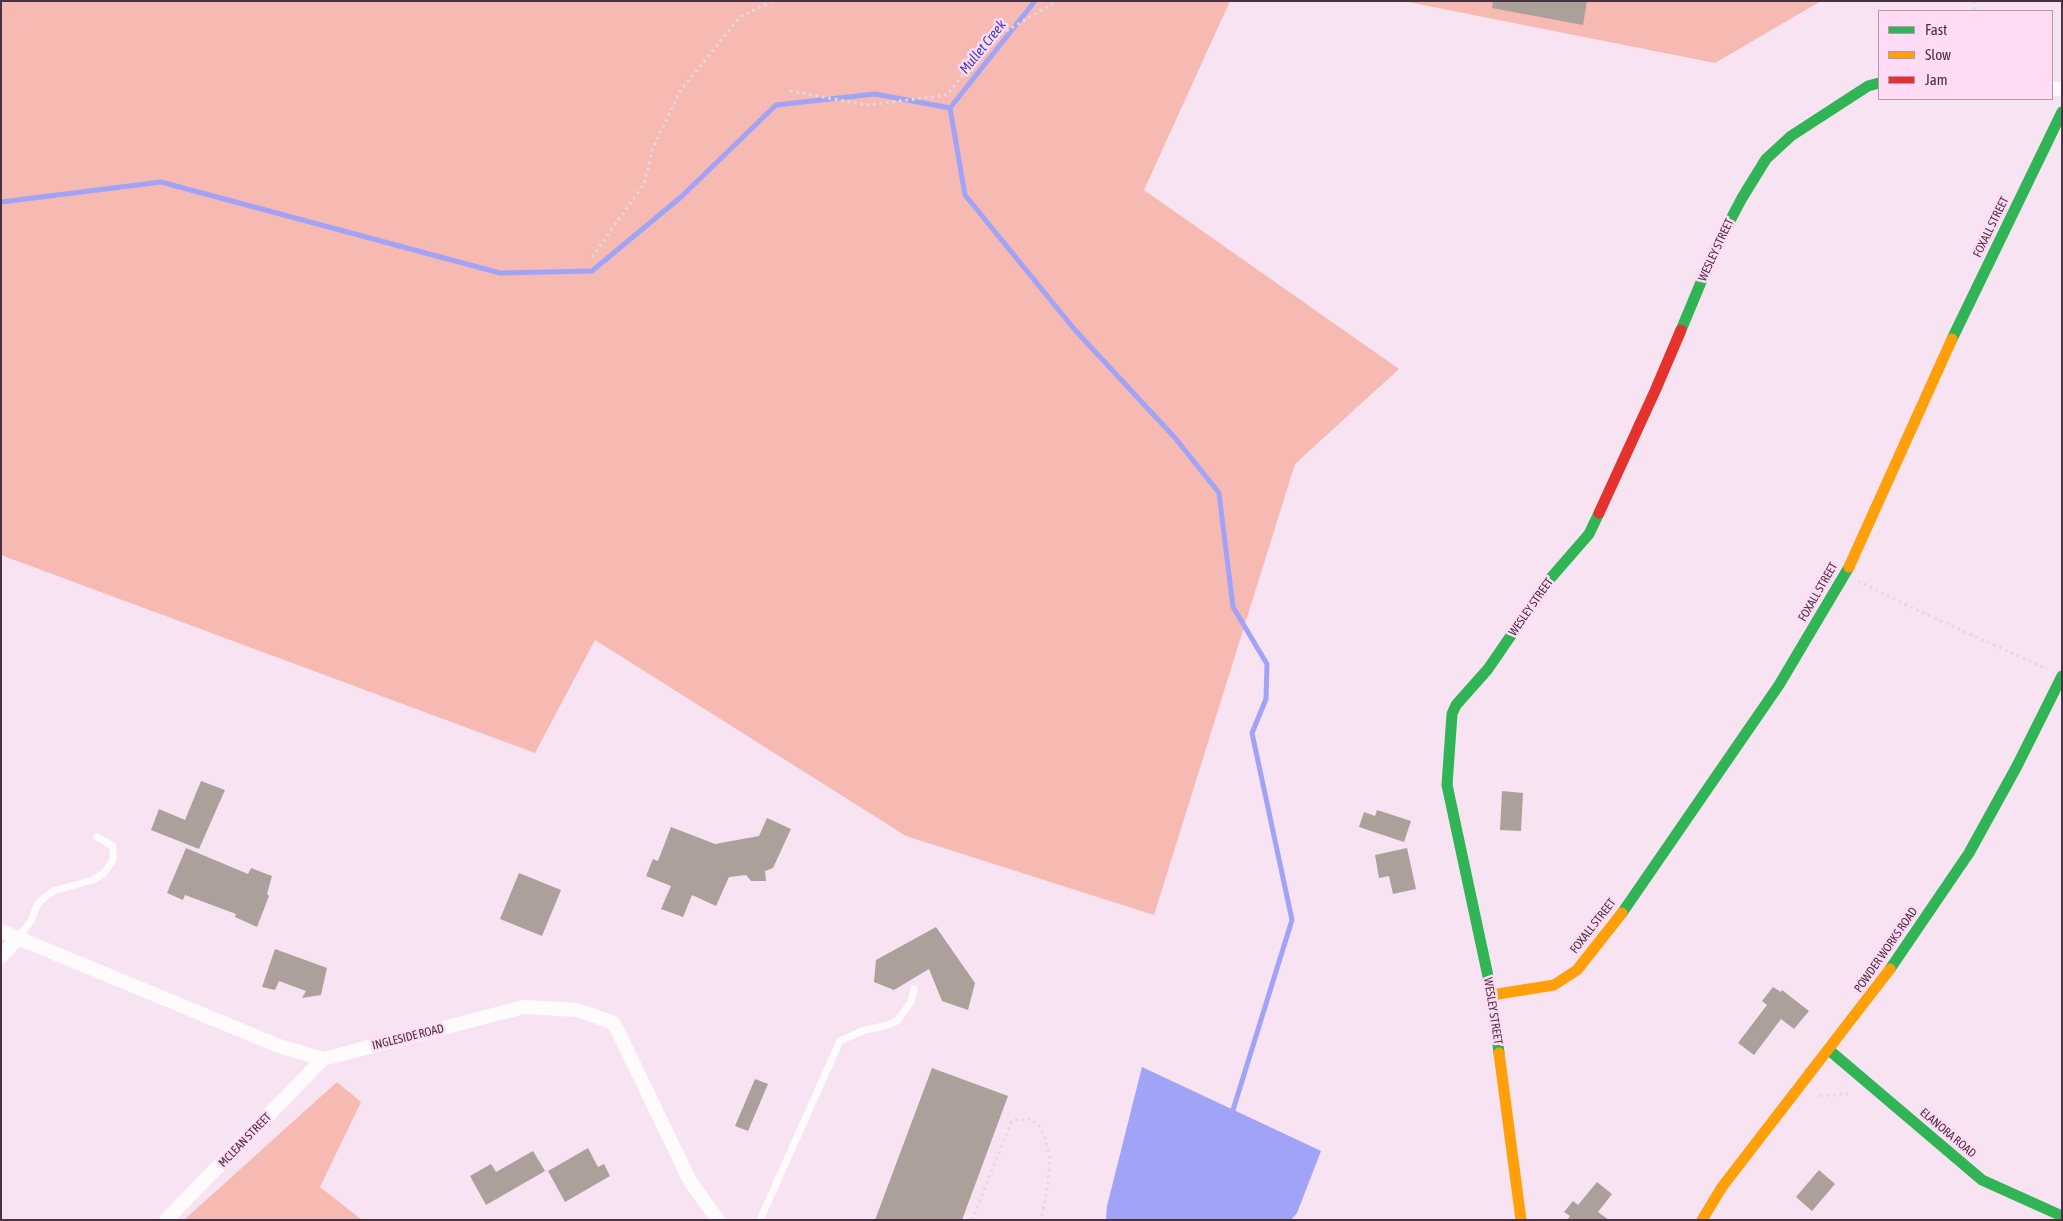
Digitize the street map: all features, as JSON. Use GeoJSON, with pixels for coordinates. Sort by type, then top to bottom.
{"type":"FeatureCollection","features":[{"type":"Feature","properties":{"kind":"street","name":"WESLEY STREET"},"geometry":{"type":"LineString","coordinates":[[1521,1220],[1492,996],[1447,784],[1452,714],[1456,706],[1488,669],[1549,580],[1589,534],[1655,391],[1714,251],[1742,198],[1766,159],[1790,136],[1868,86],[1878,83]]}},
{"type":"Feature","properties":{"kind":"street","name":"FOXALL STREET"},"geometry":{"type":"LineString","coordinates":[[1492,996],[1554,985],[1577,970],[1621,915],[1779,685],[1845,574],[1916,424],[1962,318],[2062,112]]}},
{"type":"Feature","properties":{"kind":"street","name":"POWDER WORKS ROAD"},"geometry":{"type":"LineString","coordinates":[[1702,1220],[1722,1188],[1882,980],[1969,853],[2017,766],[2058,674]]}},
{"type":"Feature","properties":{"kind":"street"},"geometry":{"type":"LineString","coordinates":[[1,931],[278,1046],[323,1059]]}},
{"type":"Feature","properties":{"kind":"street"},"geometry":{"type":"LineString","coordinates":[[1,956],[18,938]]}},
{"type":"Feature","properties":{"kind":"street","name":"INGLESIDE ROAD"},"geometry":{"type":"LineString","coordinates":[[323,1059],[524,1007],[577,1010],[614,1023],[690,1181],[718,1220]]}},
{"type":"Feature","properties":{"kind":"street","name":"ELANORA ROAD"},"geometry":{"type":"LineString","coordinates":[[1829,1050],[1982,1180],[2062,1216]]}},
{"type":"Feature","properties":{"kind":"street","name":"MCLEAN STREET"},"geometry":{"type":"LineString","coordinates":[[166,1220],[323,1059]]}},
{"type":"Feature","properties":{"kind":"lane"},"geometry":{"type":"LineString","coordinates":[[18,938],[31,921],[38,903],[53,891],[93,880],[104,873],[113,860],[113,846],[97,837]]}},
{"type":"Feature","properties":{"kind":"lane"},"geometry":{"type":"LineString","coordinates":[[760,1220],[840,1041],[865,1030],[897,1021],[911,1002],[914,989]]}},
{"type":"Feature","properties":{"kind":"path"},"geometry":{"type":"LineString","coordinates":[[592,257],[644,184],[653,148],[680,91],[740,17],[772,1]]}},
{"type":"Feature","properties":{"kind":"path"},"geometry":{"type":"LineString","coordinates":[[790,90],[868,105],[948,94],[991,40],[1057,1]]}},
{"type":"Feature","properties":{"kind":"path"},"geometry":{"type":"LineString","coordinates":[[1845,574],[1919,611],[2058,674]]}},
{"type":"Feature","properties":{"kind":"path"},"geometry":{"type":"LineString","coordinates":[[1820,1096],[1848,1094]]}},
{"type":"Feature","properties":{"kind":"path"},"geometry":{"type":"LineString","coordinates":[[972,1220],[1012,1120],[1031,1119],[1044,1135],[1050,1158],[1048,1185],[1041,1220]]}},
{"type":"Feature","properties":{"kind":"shaded area"},"geometry":{"type":"Polygon","coordinates":[[[1,1],[1230,1],[1144,190],[1399,369],[1295,464],[1154,915],[906,836],[595,640],[535,753],[1,555],[1,1]]]}},
{"type":"Feature","properties":{"kind":"shaded area"},"geometry":{"type":"Polygon","coordinates":[[[1403,1],[1821,1],[1715,63],[1403,1]]]}},
{"type":"Feature","properties":{"kind":"shaded area"},"geometry":{"type":"Polygon","coordinates":[[[337,1082],[361,1102],[320,1187],[362,1220],[184,1220],[337,1082]]]}},
{"type":"Feature","properties":{"kind":"water"},"geometry":{"type":"Polygon","coordinates":[[[1142,1067],[1321,1151],[1297,1213],[1291,1220],[1106,1220],[1107,1206],[1142,1067]]]}},
{"type":"Feature","properties":{"kind":"building"},"geometry":{"type":"Polygon","coordinates":[[[1493,1],[1587,1],[1583,25],[1492,8],[1493,1]]]}},
{"type":"Feature","properties":{"kind":"building"},"geometry":{"type":"Polygon","coordinates":[[[201,781],[225,790],[199,849],[151,830],[159,809],[185,820],[201,781]]]}},
{"type":"Feature","properties":{"kind":"building"},"geometry":{"type":"Polygon","coordinates":[[[1502,791],[1523,793],[1521,831],[1500,830],[1502,791]]]}},
{"type":"Feature","properties":{"kind":"building"},"geometry":{"type":"Polygon","coordinates":[[[1377,810],[1411,821],[1404,842],[1359,827],[1364,812],[1375,816],[1377,810]]]}},
{"type":"Feature","properties":{"kind":"building"},"geometry":{"type":"Polygon","coordinates":[[[767,818],[791,829],[773,868],[765,871],[766,881],[751,881],[746,875],[729,877],[716,906],[692,895],[683,917],[661,909],[671,886],[646,876],[653,859],[658,861],[671,827],[715,844],[759,836],[767,818]]]}},
{"type":"Feature","properties":{"kind":"building"},"geometry":{"type":"Polygon","coordinates":[[[186,848],[248,874],[251,868],[272,876],[267,894],[269,896],[257,927],[235,917],[236,914],[185,895],[183,900],[167,893],[186,848]]]}},
{"type":"Feature","properties":{"kind":"building"},"geometry":{"type":"Polygon","coordinates":[[[1407,848],[1416,889],[1393,894],[1389,876],[1379,878],[1375,855],[1407,848]]]}},
{"type":"Feature","properties":{"kind":"building"},"geometry":{"type":"Polygon","coordinates":[[[519,873],[561,890],[542,936],[500,919],[519,873]]]}},
{"type":"Feature","properties":{"kind":"building"},"geometry":{"type":"Polygon","coordinates":[[[936,927],[975,983],[968,1010],[942,1001],[929,969],[894,990],[874,982],[876,960],[936,927]]]}},
{"type":"Feature","properties":{"kind":"building"},"geometry":{"type":"Polygon","coordinates":[[[275,949],[327,968],[321,995],[302,998],[306,991],[279,981],[275,990],[262,987],[275,949]]]}},
{"type":"Feature","properties":{"kind":"building"},"geometry":{"type":"Polygon","coordinates":[[[1773,987],[1781,992],[1782,990],[1809,1011],[1794,1029],[1781,1019],[1754,1055],[1738,1043],[1767,1005],[1762,1001],[1773,987]]]}},
{"type":"Feature","properties":{"kind":"building"},"geometry":{"type":"Polygon","coordinates":[[[932,1068],[1008,1096],[962,1220],[875,1220],[932,1068]]]}},
{"type":"Feature","properties":{"kind":"building"},"geometry":{"type":"Polygon","coordinates":[[[755,1079],[768,1084],[748,1131],[735,1126],[755,1079]]]}},
{"type":"Feature","properties":{"kind":"building"},"geometry":{"type":"Polygon","coordinates":[[[588,1148],[598,1167],[604,1164],[610,1176],[565,1202],[548,1171],[588,1148]]]}},
{"type":"Feature","properties":{"kind":"building"},"geometry":{"type":"Polygon","coordinates":[[[533,1151],[545,1171],[486,1205],[470,1176],[491,1164],[496,1172],[533,1151]]]}},
{"type":"Feature","properties":{"kind":"building"},"geometry":{"type":"Polygon","coordinates":[[[1819,1170],[1835,1184],[1812,1211],[1796,1197],[1819,1170]]]}},
{"type":"Feature","properties":{"kind":"building"},"geometry":{"type":"Polygon","coordinates":[[[1597,1182],[1612,1194],[1598,1212],[1609,1220],[1567,1220],[1570,1216],[1564,1212],[1573,1201],[1578,1205],[1597,1182]]]}},
{"type":"Feature","properties":{"kind":"waterway","name":"Mullet Creek"},"geometry":{"type":"LineString","coordinates":[[950,108],[1035,1]]}},
{"type":"Feature","properties":{"kind":"waterway"},"geometry":{"type":"LineString","coordinates":[[1,202],[161,182],[500,273],[592,271],[681,197],[776,105],[875,94],[950,108]]}},
{"type":"Feature","properties":{"kind":"waterway"},"geometry":{"type":"LineString","coordinates":[[950,108],[965,195],[1075,330],[1176,439],[1219,493],[1233,607],[1267,664],[1266,699],[1252,733],[1292,920],[1233,1110]]}},
{"type":"Feature","properties":{"kind":"traffic: fast"},"geometry":{"type":"LineString","coordinates":[[1681,330],[1714,251],[1742,198],[1766,159],[1791,136],[1868,86],[1878,83]]}},
{"type":"Feature","properties":{"kind":"traffic: fast"},"geometry":{"type":"LineString","coordinates":[[1952,339],[2062,112]]}},
{"type":"Feature","properties":{"kind":"traffic: fast"},"geometry":{"type":"LineString","coordinates":[[1499,1053],[1492,995],[1447,785],[1452,714],[1456,705],[1488,669],[1549,580],[1589,534],[1599,513]]}},
{"type":"Feature","properties":{"kind":"traffic: fast"},"geometry":{"type":"LineString","coordinates":[[1622,913],[1779,685],[1849,567]]}},
{"type":"Feature","properties":{"kind":"traffic: fast"},"geometry":{"type":"LineString","coordinates":[[1890,969],[1969,853],[2017,766],[2062,676]]}},
{"type":"Feature","properties":{"kind":"traffic: fast"},"geometry":{"type":"LineString","coordinates":[[1829,1050],[1982,1180],[2062,1216]]}},
{"type":"Feature","properties":{"kind":"traffic: slow"},"geometry":{"type":"LineString","coordinates":[[1849,567],[1952,339]]}},
{"type":"Feature","properties":{"kind":"traffic: slow"},"geometry":{"type":"LineString","coordinates":[[1492,995],[1554,985],[1577,970],[1622,913]]}},
{"type":"Feature","properties":{"kind":"traffic: slow"},"geometry":{"type":"LineString","coordinates":[[1702,1220],[1722,1187],[1890,969]]}},
{"type":"Feature","properties":{"kind":"traffic: slow"},"geometry":{"type":"LineString","coordinates":[[1499,1053],[1521,1220]]}},
{"type":"Feature","properties":{"kind":"traffic: jam"},"geometry":{"type":"LineString","coordinates":[[1599,513],[1681,330]]}}]}
